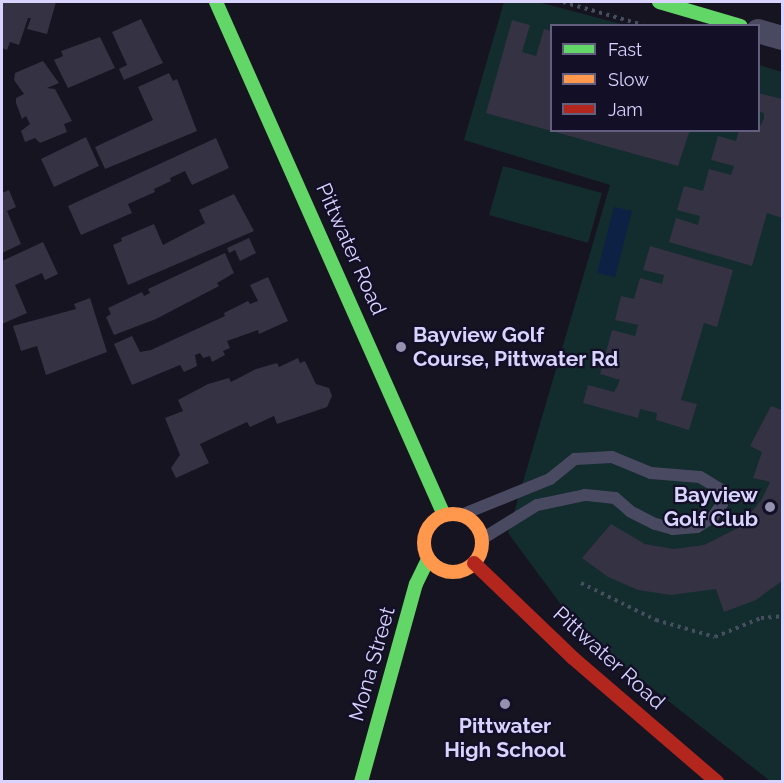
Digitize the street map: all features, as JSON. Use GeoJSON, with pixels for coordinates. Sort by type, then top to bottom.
{"type":"FeatureCollection","features":[{"type":"Feature","properties":{"kind":"main road","name":"Pittwater Road"},"geometry":{"type":"LineString","coordinates":[[216,2],[437,493],[444,515]]}},
{"type":"Feature","properties":{"kind":"main road"},"geometry":{"type":"LineString","coordinates":[[659,2],[734,24]]}},
{"type":"Feature","properties":{"kind":"main road"},"geometry":{"type":"LineString","coordinates":[[444,515],[461,515],[471,520],[482,539],[474,563],[463,571],[450,572],[428,559],[424,546],[426,533],[444,515]]}},
{"type":"Feature","properties":{"kind":"main road","name":"Mona Street"},"geometry":{"type":"LineString","coordinates":[[361,782],[416,584],[428,559]]}},
{"type":"Feature","properties":{"kind":"main road","name":"Pittwater Road"},"geometry":{"type":"LineString","coordinates":[[474,563],[573,658],[717,782]]}},
{"type":"Feature","properties":{"kind":"street"},"geometry":{"type":"LineString","coordinates":[[760,31],[783,38]]}},
{"type":"Feature","properties":{"kind":"lane"},"geometry":{"type":"LineString","coordinates":[[461,515],[550,478],[575,459],[612,457],[651,473],[700,477],[722,490],[722,504],[713,517],[697,527],[673,529],[655,524],[630,511],[615,498],[585,495],[537,505],[482,539]]}},
{"type":"Feature","properties":{"kind":"path"},"geometry":{"type":"LineString","coordinates":[[562,2],[636,24]]}},
{"type":"Feature","properties":{"kind":"path"},"geometry":{"type":"LineString","coordinates":[[581,584],[656,620],[715,637],[761,618],[783,616]]}},
{"type":"Feature","properties":{"kind":"green space","name":"Bayview Golf Club"},"geometry":{"type":"Polygon","coordinates":[[[504,2],[538,2],[621,24],[550,24],[550,132],[760,132],[760,65],[782,72],[782,781],[770,781],[582,633],[508,533],[610,185],[464,140],[504,2]]]}},
{"type":"Feature","properties":{"kind":"green space"},"geometry":{"type":"Polygon","coordinates":[[[503,166],[602,193],[588,243],[489,215],[503,166]]]}},
{"type":"Feature","properties":{"kind":"water"},"geometry":{"type":"Polygon","coordinates":[[[614,207],[632,211],[615,277],[597,273],[614,207]]]}},
{"type":"Feature","properties":{"kind":"building"},"geometry":{"type":"Polygon","coordinates":[[[2,2],[56,2],[47,34],[27,29],[31,18],[28,18],[19,45],[10,42],[7,50],[2,48],[2,2]]]}},
{"type":"Feature","properties":{"kind":"building"},"geometry":{"type":"Polygon","coordinates":[[[141,19],[163,63],[124,80],[119,69],[127,65],[112,32],[141,19]]]}},
{"type":"Feature","properties":{"kind":"building"},"geometry":{"type":"Polygon","coordinates":[[[512,20],[530,25],[522,52],[536,56],[544,29],[550,30],[550,131],[486,113],[512,20]]]}},
{"type":"Feature","properties":{"kind":"building"},"geometry":{"type":"Polygon","coordinates":[[[100,37],[115,68],[68,88],[54,60],[63,56],[61,51],[100,37]]]}},
{"type":"Feature","properties":{"kind":"building"},"geometry":{"type":"Polygon","coordinates":[[[43,61],[59,83],[47,88],[55,89],[72,121],[64,124],[67,132],[40,143],[35,138],[25,142],[21,131],[30,124],[26,116],[22,119],[16,103],[16,98],[24,94],[14,80],[15,73],[43,61]]]}},
{"type":"Feature","properties":{"kind":"building"},"geometry":{"type":"Polygon","coordinates":[[[169,73],[173,81],[177,79],[197,131],[105,169],[95,147],[153,120],[138,87],[169,73]]]}},
{"type":"Feature","properties":{"kind":"building"},"geometry":{"type":"Polygon","coordinates":[[[760,94],[782,99],[782,218],[767,213],[752,266],[669,242],[676,218],[698,225],[700,216],[677,210],[684,186],[703,191],[709,169],[731,175],[734,166],[711,160],[718,136],[736,141],[738,132],[760,132],[764,113],[760,112],[760,94]]]}},
{"type":"Feature","properties":{"kind":"building"},"geometry":{"type":"Polygon","coordinates":[[[555,132],[689,132],[678,166],[555,132]]]}},
{"type":"Feature","properties":{"kind":"building"},"geometry":{"type":"Polygon","coordinates":[[[86,137],[99,166],[54,187],[41,159],[86,137]]]}},
{"type":"Feature","properties":{"kind":"building"},"geometry":{"type":"Polygon","coordinates":[[[216,138],[229,168],[192,185],[185,171],[154,189],[155,192],[128,204],[132,213],[81,235],[68,206],[216,138]]]}},
{"type":"Feature","properties":{"kind":"building"},"geometry":{"type":"Polygon","coordinates":[[[9,190],[16,207],[7,211],[21,244],[2,253],[2,193],[9,190]]]}},
{"type":"Feature","properties":{"kind":"building"},"geometry":{"type":"Polygon","coordinates":[[[234,194],[254,231],[128,285],[113,245],[122,241],[121,238],[154,224],[163,245],[205,223],[199,210],[234,194]]]}},
{"type":"Feature","properties":{"kind":"building"},"geometry":{"type":"Polygon","coordinates":[[[249,238],[256,253],[240,261],[235,250],[229,253],[227,248],[249,238]]]}},
{"type":"Feature","properties":{"kind":"building"},"geometry":{"type":"Polygon","coordinates":[[[43,242],[58,274],[45,280],[42,273],[15,285],[27,313],[2,324],[2,261],[43,242]]]}},
{"type":"Feature","properties":{"kind":"building"},"geometry":{"type":"Polygon","coordinates":[[[650,246],[733,270],[717,327],[704,323],[681,400],[697,404],[689,430],[656,420],[657,413],[640,409],[638,418],[583,403],[588,385],[614,392],[620,380],[600,374],[612,330],[635,336],[638,325],[615,320],[621,296],[634,299],[640,278],[662,284],[664,275],[643,270],[650,246]]]}},
{"type":"Feature","properties":{"kind":"building"},"geometry":{"type":"Polygon","coordinates":[[[225,253],[234,273],[217,283],[219,286],[156,319],[114,335],[106,317],[111,314],[108,308],[142,292],[144,296],[150,293],[148,289],[225,253]]]}},
{"type":"Feature","properties":{"kind":"building"},"geometry":{"type":"Polygon","coordinates":[[[268,277],[288,321],[259,334],[258,330],[227,341],[230,348],[223,351],[225,355],[212,362],[210,356],[203,358],[200,353],[195,355],[197,366],[184,372],[180,365],[132,385],[114,344],[132,336],[140,352],[151,350],[225,316],[224,313],[248,301],[250,304],[258,301],[250,285],[268,277]]]}},
{"type":"Feature","properties":{"kind":"building"},"geometry":{"type":"Polygon","coordinates":[[[90,298],[107,352],[46,375],[37,346],[21,351],[13,326],[76,309],[74,304],[90,298]]]}},
{"type":"Feature","properties":{"kind":"building"},"geometry":{"type":"Polygon","coordinates":[[[298,358],[300,363],[305,361],[316,384],[329,388],[332,396],[327,407],[277,424],[274,416],[250,427],[247,422],[200,444],[209,463],[176,478],[171,468],[180,455],[165,418],[183,411],[178,400],[208,384],[229,378],[231,382],[256,369],[277,363],[279,367],[298,358]]]}},
{"type":"Feature","properties":{"kind":"building","name":"Bayview Golf Club"},"geometry":{"type":"Polygon","coordinates":[[[771,406],[782,410],[782,581],[756,600],[724,612],[716,589],[671,595],[638,590],[608,577],[582,558],[611,524],[645,544],[673,549],[704,545],[738,528],[762,499],[770,482],[753,478],[762,452],[750,446],[771,406]]]}},
{"type":"Feature","properties":{"kind":"traffic: fast"},"geometry":{"type":"LineString","coordinates":[[216,2],[444,515]]}},
{"type":"Feature","properties":{"kind":"traffic: fast"},"geometry":{"type":"LineString","coordinates":[[659,2],[734,24]]}},
{"type":"Feature","properties":{"kind":"traffic: fast"},"geometry":{"type":"LineString","coordinates":[[361,782],[416,584],[428,559]]}},
{"type":"Feature","properties":{"kind":"traffic: slow"},"geometry":{"type":"LineString","coordinates":[[453,514],[464,516],[474,522],[480,532],[482,543],[480,554],[474,564],[464,570],[453,572],[442,570],[432,564],[426,554],[424,543],[426,532],[432,522],[442,516],[453,514]]}},
{"type":"Feature","properties":{"kind":"traffic: jam"},"geometry":{"type":"LineString","coordinates":[[474,563],[573,658],[717,782]]}},
{"type":"Feature","properties":{"kind":"place","name":"Bayview Golf Course, Pittwater Rd"},"geometry":{"type":"Point","coordinates":[401,347]}},
{"type":"Feature","properties":{"kind":"place","name":"Bayview Golf Club"},"geometry":{"type":"Point","coordinates":[770,507]}},
{"type":"Feature","properties":{"kind":"place","name":"Pittwater High School"},"geometry":{"type":"Point","coordinates":[505,704]}}]}
